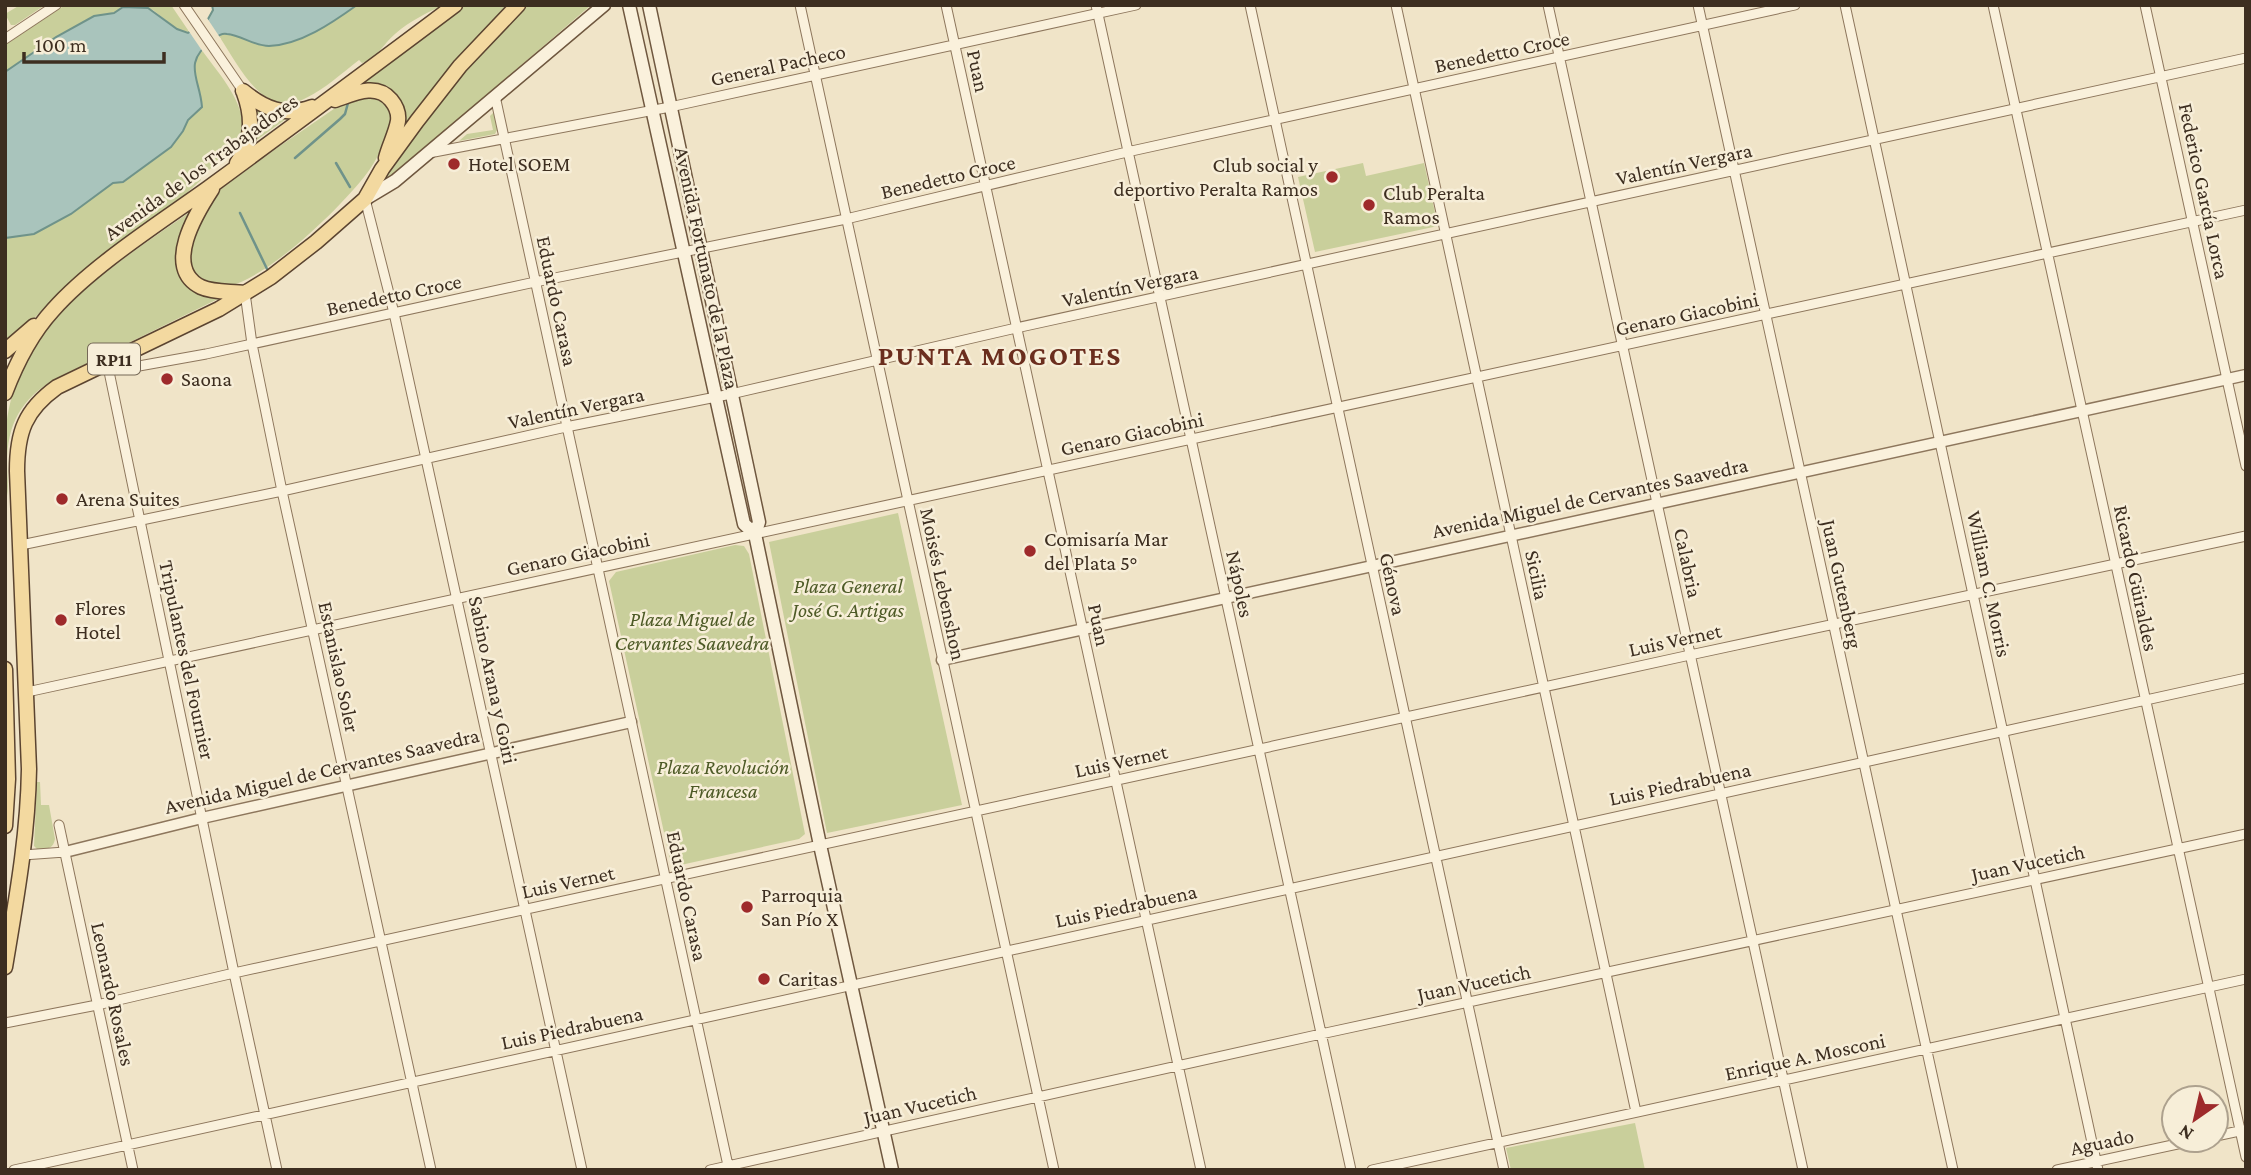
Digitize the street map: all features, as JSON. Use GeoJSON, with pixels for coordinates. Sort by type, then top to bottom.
{"type":"FeatureCollection","features":[{"type":"Feature","properties":{"kind":"main road","name":"Avenida de los Trabajadores"},"geometry":{"type":"LineString","coordinates":[[5,393],[20,359],[51,312],[100,268],[455,5]]}},
{"type":"Feature","properties":{"kind":"main road","name":"RP11"},"geometry":{"type":"LineString","coordinates":[[5,967],[29,802],[17,453],[27,418],[48,393],[219,309],[296,258],[366,199],[382,169],[460,66],[518,5]]}},
{"type":"Feature","properties":{"kind":"main road"},"geometry":{"type":"LineString","coordinates":[[366,199],[395,181],[604,5]]}},
{"type":"Feature","properties":{"kind":"main road","name":"Avenida Fortunato de la Plaza"},"geometry":{"type":"LineString","coordinates":[[629,5],[744,524],[755,534]]}},
{"type":"Feature","properties":{"kind":"main road","name":"Avenida Fortunato de la Plaza"},"geometry":{"type":"LineString","coordinates":[[649,5],[759,522],[755,534],[892,1170]]}},
{"type":"Feature","properties":{"kind":"main road"},"geometry":{"type":"LineString","coordinates":[[243,91],[263,106],[278,112],[295,112],[373,89],[382,93],[392,101],[398,121],[382,169]]}},
{"type":"Feature","properties":{"kind":"main road"},"geometry":{"type":"LineString","coordinates":[[230,171],[244,153],[249,138],[250,112],[243,91]]}},
{"type":"Feature","properties":{"kind":"main road"},"geometry":{"type":"LineString","coordinates":[[216,182],[188,232],[184,251],[185,265],[194,282],[203,288],[245,293]]}},
{"type":"Feature","properties":{"kind":"main road"},"geometry":{"type":"LineString","coordinates":[[5,351],[51,312]]}},
{"type":"Feature","properties":{"kind":"main road"},"geometry":{"type":"LineString","coordinates":[[5,669],[8,766],[5,826]]}},
{"type":"Feature","properties":{"kind":"street"},"geometry":{"type":"LineString","coordinates":[[5,39],[56,5]]}},
{"type":"Feature","properties":{"kind":"street"},"geometry":{"type":"LineString","coordinates":[[184,5],[243,91]]}},
{"type":"Feature","properties":{"kind":"street","name":"Moisés Lebenshon"},"geometry":{"type":"LineString","coordinates":[[800,5],[1054,1170]]}},
{"type":"Feature","properties":{"kind":"street","name":"Puan"},"geometry":{"type":"LineString","coordinates":[[946,5],[1201,1170]]}},
{"type":"Feature","properties":{"kind":"street","name":"General Pacheco"},"geometry":{"type":"LineString","coordinates":[[427,153],[670,107],[954,45],[1097,9],[1136,5]]}},
{"type":"Feature","properties":{"kind":"street","name":"Génova"},"geometry":{"type":"LineString","coordinates":[[1250,5],[1504,1170]]}},
{"type":"Feature","properties":{"kind":"street","name":"Sicilia"},"geometry":{"type":"LineString","coordinates":[[1396,5],[1636,1112]]}},
{"type":"Feature","properties":{"kind":"street","name":"Calabria"},"geometry":{"type":"LineString","coordinates":[[1548,5],[1803,1170]]}},
{"type":"Feature","properties":{"kind":"street","name":"Juan Gutenberg"},"geometry":{"type":"LineString","coordinates":[[1698,5],[1953,1170]]}},
{"type":"Feature","properties":{"kind":"street","name":"Benedetto Croce"},"geometry":{"type":"LineString","coordinates":[[107,362],[139,366],[846,219],[1127,152],[1795,5]]}},
{"type":"Feature","properties":{"kind":"street","name":"William C. Morris"},"geometry":{"type":"LineString","coordinates":[[1845,5],[2097,1166]]}},
{"type":"Feature","properties":{"kind":"street","name":"Ricardo Güiraldes"},"geometry":{"type":"LineString","coordinates":[[1993,5],[2208,987],[2243,1130],[2246,1157]]}},
{"type":"Feature","properties":{"kind":"street","name":"Federico García Lorca"},"geometry":{"type":"LineString","coordinates":[[2145,5],[2246,466]]}},
{"type":"Feature","properties":{"kind":"street","name":"Nápoles"},"geometry":{"type":"LineString","coordinates":[[1097,9],[1351,1170]]}},
{"type":"Feature","properties":{"kind":"street","name":"Valentín Vergara"},"geometry":{"type":"LineString","coordinates":[[21,545],[282,491],[566,427],[732,394],[1016,328],[2246,58]]}},
{"type":"Feature","properties":{"kind":"street","name":"Eduardo Carasa"},"geometry":{"type":"LineString","coordinates":[[495,96],[728,1168]]}},
{"type":"Feature","properties":{"kind":"street","name":"Sabino Arana y Goiri"},"geometry":{"type":"LineString","coordinates":[[366,199],[394,313],[582,1170]]}},
{"type":"Feature","properties":{"kind":"street","name":"Genaro Giacobini"},"geometry":{"type":"LineString","coordinates":[[27,692],[2246,210]]}},
{"type":"Feature","properties":{"kind":"street","name":"Estanislao Soler"},"geometry":{"type":"LineString","coordinates":[[245,293],[252,344],[282,491],[431,1170]]}},
{"type":"Feature","properties":{"kind":"street","name":"Tripulantes del Fournier"},"geometry":{"type":"LineString","coordinates":[[107,362],[277,1170]]}},
{"type":"Feature","properties":{"kind":"street","name":"Avenida Miguel de Cervantes Saavedra"},"geometry":{"type":"LineString","coordinates":[[942,660],[2246,375]]}},
{"type":"Feature","properties":{"kind":"street","name":"Luis Vernet"},"geometry":{"type":"LineString","coordinates":[[5,1023],[2246,536]]}},
{"type":"Feature","properties":{"kind":"street","name":"Luis Piedrabuena"},"geometry":{"type":"LineString","coordinates":[[14,1170],[2246,677]]}},
{"type":"Feature","properties":{"kind":"street","name":"Avenida Miguel de Cervantes Saavedra"},"geometry":{"type":"LineString","coordinates":[[23,855],[65,852],[202,817],[631,722]]}},
{"type":"Feature","properties":{"kind":"street","name":"Leonardo Rosales"},"geometry":{"type":"LineString","coordinates":[[59,825],[133,1170]]}},
{"type":"Feature","properties":{"kind":"street","name":"Juan Vucetich"},"geometry":{"type":"LineString","coordinates":[[710,1170],[1178,1065],[2246,834]]}},
{"type":"Feature","properties":{"kind":"street","name":"Enrique A. Mosconi"},"geometry":{"type":"LineString","coordinates":[[1372,1170],[2246,979]]}},
{"type":"Feature","properties":{"kind":"street","name":"Aguado"},"geometry":{"type":"LineString","coordinates":[[2057,1170],[2097,1166],[2160,1149]]}},
{"type":"Feature","properties":{"kind":"green space"},"geometry":{"type":"Polygon","coordinates":[[[20,5],[45,5],[11,25],[5,14],[20,5]]]}},
{"type":"Feature","properties":{"kind":"green space"},"geometry":{"type":"Polygon","coordinates":[[[65,5],[171,5],[190,33],[177,29],[153,10],[143,7],[94,16],[56,37],[5,72],[5,45],[65,5]]]}},
{"type":"Feature","properties":{"kind":"green space"},"geometry":{"type":"Polygon","coordinates":[[[357,5],[444,5],[401,29],[372,58],[362,63],[359,60],[320,90],[291,103],[277,102],[254,86],[219,36],[236,35],[266,46],[289,43],[314,32],[357,5]]]}},
{"type":"Feature","properties":{"kind":"green space"},"geometry":{"type":"Polygon","coordinates":[[[466,5],[507,5],[466,49],[400,131],[401,111],[360,86],[466,5]]]}},
{"type":"Feature","properties":{"kind":"green space"},"geometry":{"type":"Polygon","coordinates":[[[528,5],[591,5],[391,177],[377,185],[462,74],[528,5]]]}},
{"type":"Feature","properties":{"kind":"green space"},"geometry":{"type":"Polygon","coordinates":[[[201,49],[226,84],[240,110],[240,137],[233,149],[199,177],[201,180],[178,201],[80,274],[5,346],[5,238],[34,234],[71,214],[113,183],[123,182],[159,156],[202,107],[195,73],[201,49]]]}},
{"type":"Feature","properties":{"kind":"green space"},"geometry":{"type":"Polygon","coordinates":[[[381,95],[393,116],[381,150],[359,184],[324,221],[280,258],[238,283],[217,287],[192,275],[187,244],[214,194],[344,102],[353,98],[381,95]]]}},
{"type":"Feature","properties":{"kind":"green space"},"geometry":{"type":"Polygon","coordinates":[[[254,107],[286,119],[254,142],[254,107]]]}},
{"type":"Feature","properties":{"kind":"green space"},"geometry":{"type":"Polygon","coordinates":[[[494,112],[498,128],[495,134],[459,141],[467,134],[493,130],[490,116],[494,112]]]}},
{"type":"Feature","properties":{"kind":"green space","name":"Club Peralta Ramos"},"geometry":{"type":"Polygon","coordinates":[[[1363,163],[1366,176],[1424,163],[1438,226],[1315,252],[1298,177],[1363,163]]]}},
{"type":"Feature","properties":{"kind":"green space"},"geometry":{"type":"Polygon","coordinates":[[[194,209],[183,274],[228,294],[55,379],[33,395],[13,425],[8,450],[7,496],[5,449],[10,406],[22,369],[42,336],[67,307],[96,280],[194,209]]]}},
{"type":"Feature","properties":{"kind":"green space","name":"Plaza General José G. Artigas"},"geometry":{"type":"Polygon","coordinates":[[[898,513],[962,805],[827,833],[769,542],[898,513]]]}},
{"type":"Feature","properties":{"kind":"green space"},"geometry":{"type":"Polygon","coordinates":[[[735,545],[744,546],[749,554],[805,834],[799,839],[676,866],[670,860],[609,581],[616,572],[735,545]]]}},
{"type":"Feature","properties":{"kind":"green space"},"geometry":{"type":"Polygon","coordinates":[[[37,782],[40,782],[41,805],[49,805],[55,839],[53,845],[46,849],[37,849],[34,846],[37,782]]]}},
{"type":"Feature","properties":{"kind":"green space"},"geometry":{"type":"Polygon","coordinates":[[[1635,1123],[1645,1170],[1511,1170],[1506,1148],[1635,1123]]]}},
{"type":"Feature","properties":{"kind":"water"},"geometry":{"type":"Polygon","coordinates":[[[212,5],[357,5],[315,32],[281,45],[263,46],[237,36],[218,36],[203,48],[195,64],[202,107],[188,120],[171,147],[123,182],[113,183],[71,214],[34,234],[5,238],[5,72],[56,37],[94,16],[114,13],[123,7],[148,8],[177,29],[188,33],[208,19],[213,10],[212,5]]]}},
{"type":"Feature","properties":{"kind":"pier"},"geometry":{"type":"Polygon","coordinates":[[[207,18],[221,39],[203,52],[188,30],[207,18]]]}},
{"type":"Feature","properties":{"kind":"waterway"},"geometry":{"type":"LineString","coordinates":[[295,158],[345,114],[348,103]]}},
{"type":"Feature","properties":{"kind":"waterway"},"geometry":{"type":"LineString","coordinates":[[336,163],[350,187]]}},
{"type":"Feature","properties":{"kind":"waterway"},"geometry":{"type":"LineString","coordinates":[[240,213],[268,271]]}},
{"type":"Feature","properties":{"kind":"place","name":"Hotel SOEM"},"geometry":{"type":"Point","coordinates":[454,164]}},
{"type":"Feature","properties":{"kind":"place","name":"Club social y deportivo Peralta Ramos"},"geometry":{"type":"Point","coordinates":[1332,177]}},
{"type":"Feature","properties":{"kind":"place","name":"Club Peralta Ramos"},"geometry":{"type":"Point","coordinates":[1369,205]}},
{"type":"Feature","properties":{"kind":"place","name":"Saona"},"geometry":{"type":"Point","coordinates":[167,379]}},
{"type":"Feature","properties":{"kind":"place","name":"Arena Suites"},"geometry":{"type":"Point","coordinates":[62,499]}},
{"type":"Feature","properties":{"kind":"place","name":"Comisaría Mar del Plata 5°"},"geometry":{"type":"Point","coordinates":[1030,551]}},
{"type":"Feature","properties":{"kind":"place","name":"Flores Hotel"},"geometry":{"type":"Point","coordinates":[61,620]}},
{"type":"Feature","properties":{"kind":"place","name":"Parroquia San Pío X"},"geometry":{"type":"Point","coordinates":[747,907]}},
{"type":"Feature","properties":{"kind":"place","name":"Caritas"},"geometry":{"type":"Point","coordinates":[764,979]}},
{"type":"Feature","properties":{"kind":"district","name":"PUNTA MOGOTES"},"geometry":{"type":"Point","coordinates":[1000,355]}},
{"type":"Feature","properties":{"kind":"park label","name":"Plaza Miguel de Cervantes Saavedra"},"geometry":{"type":"Point","coordinates":[692,631]}},
{"type":"Feature","properties":{"kind":"park label","name":"Plaza Revolución Francesa"},"geometry":{"type":"Point","coordinates":[723,779]}}]}
